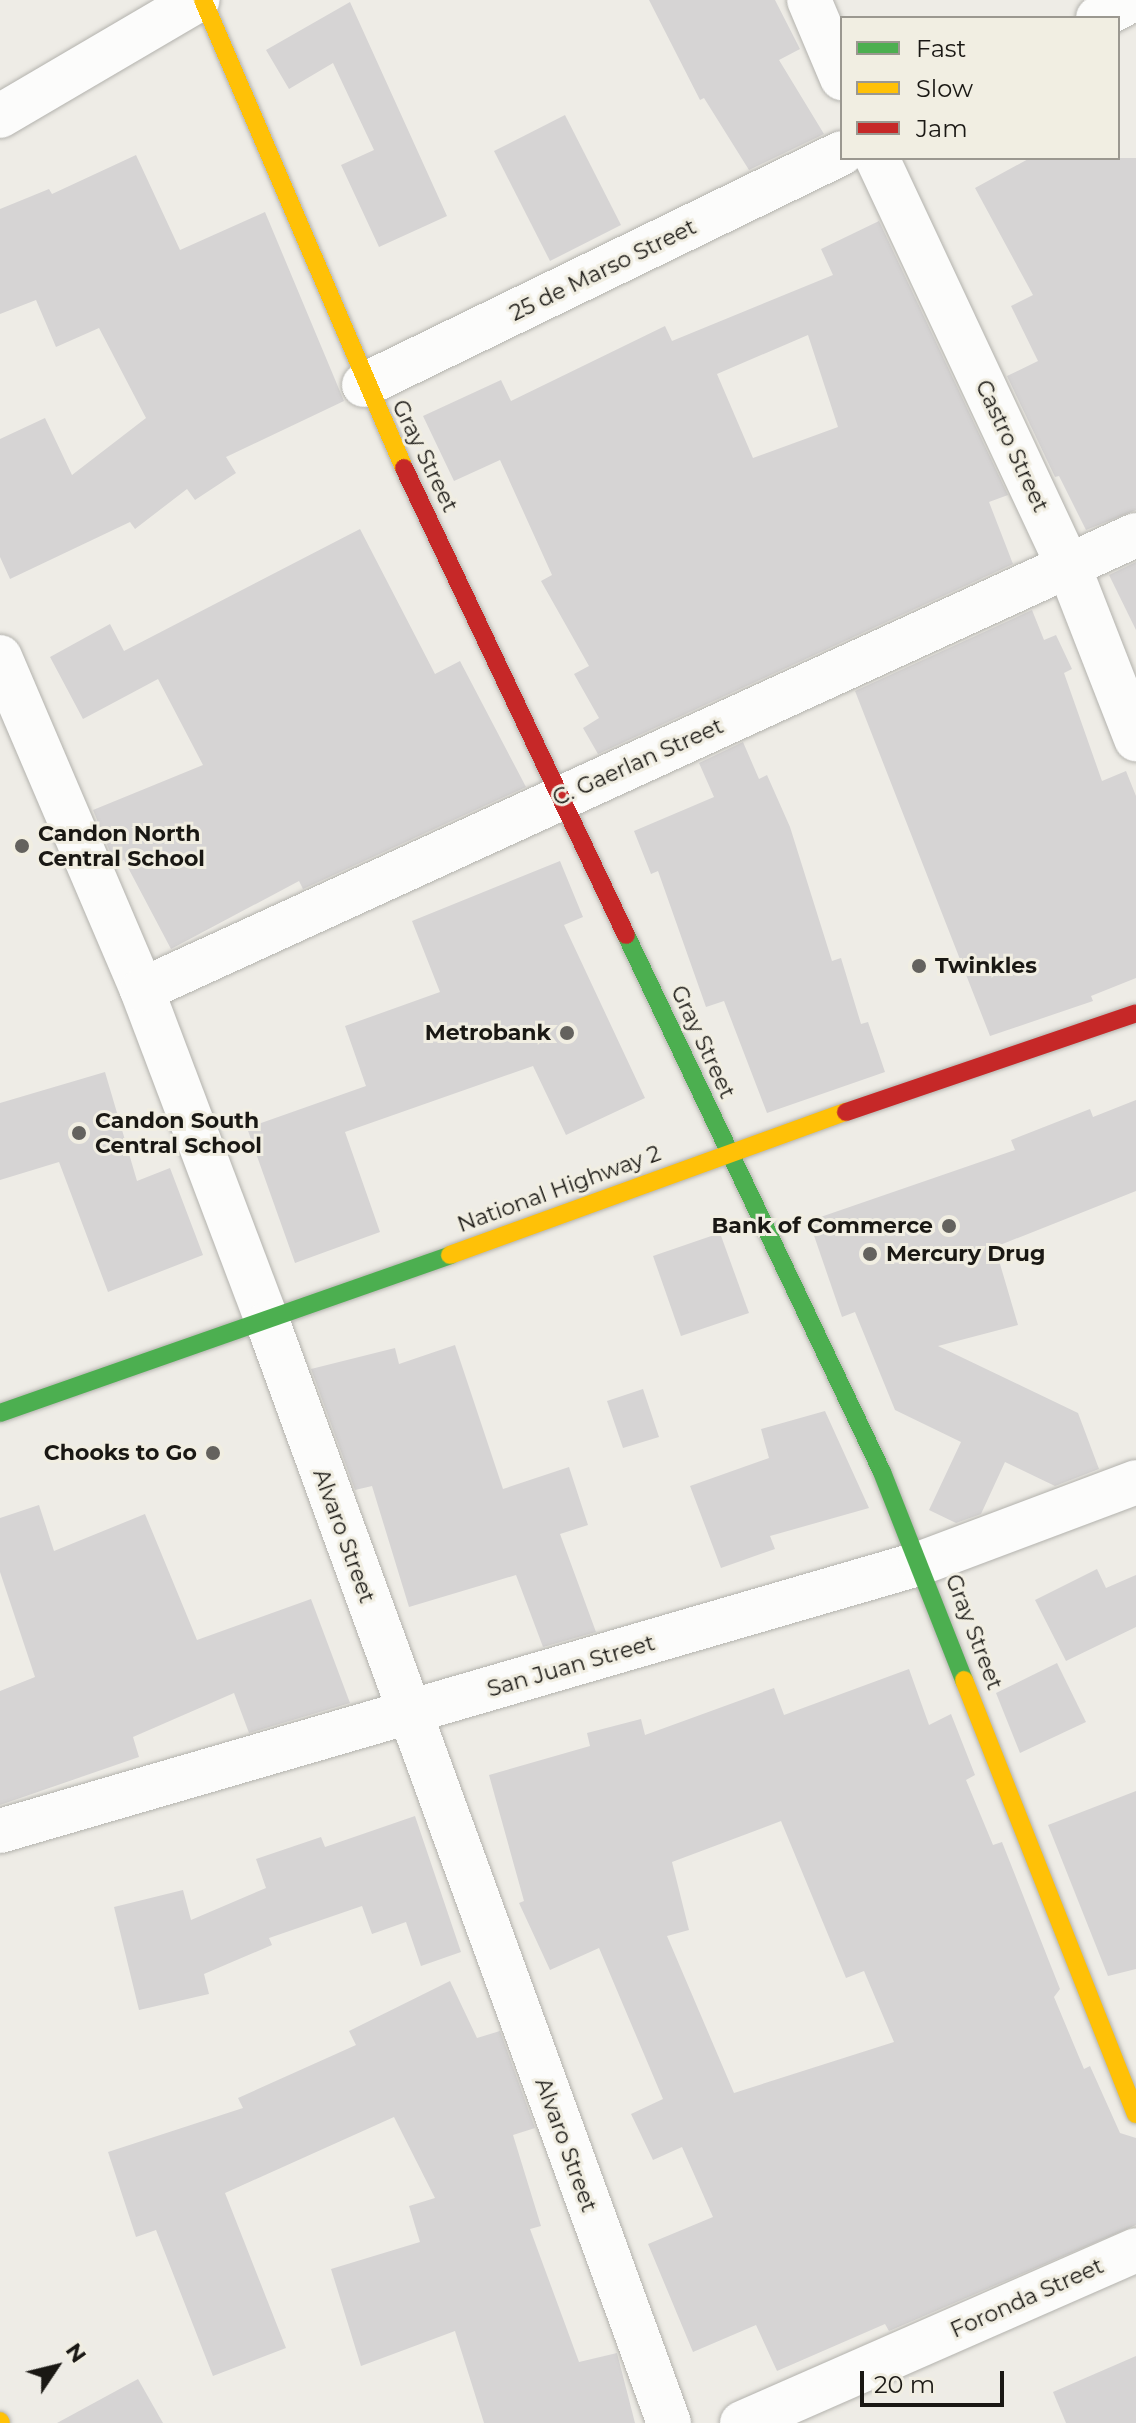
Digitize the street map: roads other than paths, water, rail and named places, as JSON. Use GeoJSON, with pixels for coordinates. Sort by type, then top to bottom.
{"type":"FeatureCollection","features":[{"type":"Feature","properties":{"kind":"street"},"geometry":{"type":"LineString","coordinates":[[0,116],[201,0]]}},
{"type":"Feature","properties":{"kind":"street","name":"Gray Street"},"geometry":{"type":"LineString","coordinates":[[201,0],[364,385],[562,796],[921,1563],[1136,2114]]}},
{"type":"Feature","properties":{"kind":"street"},"geometry":{"type":"LineString","coordinates":[[809,0],[840,73]]}},
{"type":"Feature","properties":{"kind":"street"},"geometry":{"type":"LineString","coordinates":[[1102,16],[1132,0]]}},
{"type":"Feature","properties":{"kind":"street","name":"25 de Marso Street"},"geometry":{"type":"LineString","coordinates":[[364,385],[840,154]]}},
{"type":"Feature","properties":{"kind":"street","name":"Castro Street"},"geometry":{"type":"LineString","coordinates":[[878,160],[1069,567],[1136,739]]}},
{"type":"Feature","properties":{"kind":"street","name":"C. Gaerlan Street"},"geometry":{"type":"LineString","coordinates":[[142,990],[1136,535]]}},
{"type":"Feature","properties":{"kind":"street","name":"Alvaro Street"},"geometry":{"type":"LineString","coordinates":[[0,657],[142,990],[268,1323],[669,2423]]}},
{"type":"Feature","properties":{"kind":"street","name":"National Highway 2"},"geometry":{"type":"LineString","coordinates":[[0,1413],[268,1323],[729,1152],[1136,1013]]}},
{"type":"Feature","properties":{"kind":"street","name":"San Juan Street"},"geometry":{"type":"LineString","coordinates":[[0,1831],[921,1563],[1136,1482]]}},
{"type":"Feature","properties":{"kind":"street","name":"Foronda Street"},"geometry":{"type":"LineString","coordinates":[[742,2423],[1136,2250]]}},
{"type":"Feature","properties":{"kind":"place","name":"Candon North Central School"},"geometry":{"type":"Point","coordinates":[22,846]}},
{"type":"Feature","properties":{"kind":"place","name":"Twinkles"},"geometry":{"type":"Point","coordinates":[919,966]}},
{"type":"Feature","properties":{"kind":"place","name":"Metrobank"},"geometry":{"type":"Point","coordinates":[567,1033]}},
{"type":"Feature","properties":{"kind":"place","name":"Candon South Central School"},"geometry":{"type":"Point","coordinates":[79,1133]}},
{"type":"Feature","properties":{"kind":"place","name":"Bank of Commerce"},"geometry":{"type":"Point","coordinates":[949,1226]}},
{"type":"Feature","properties":{"kind":"place","name":"Mercury Drug"},"geometry":{"type":"Point","coordinates":[870,1254]}},
{"type":"Feature","properties":{"kind":"place","name":"Chooks to Go"},"geometry":{"type":"Point","coordinates":[213,1453]}}]}
